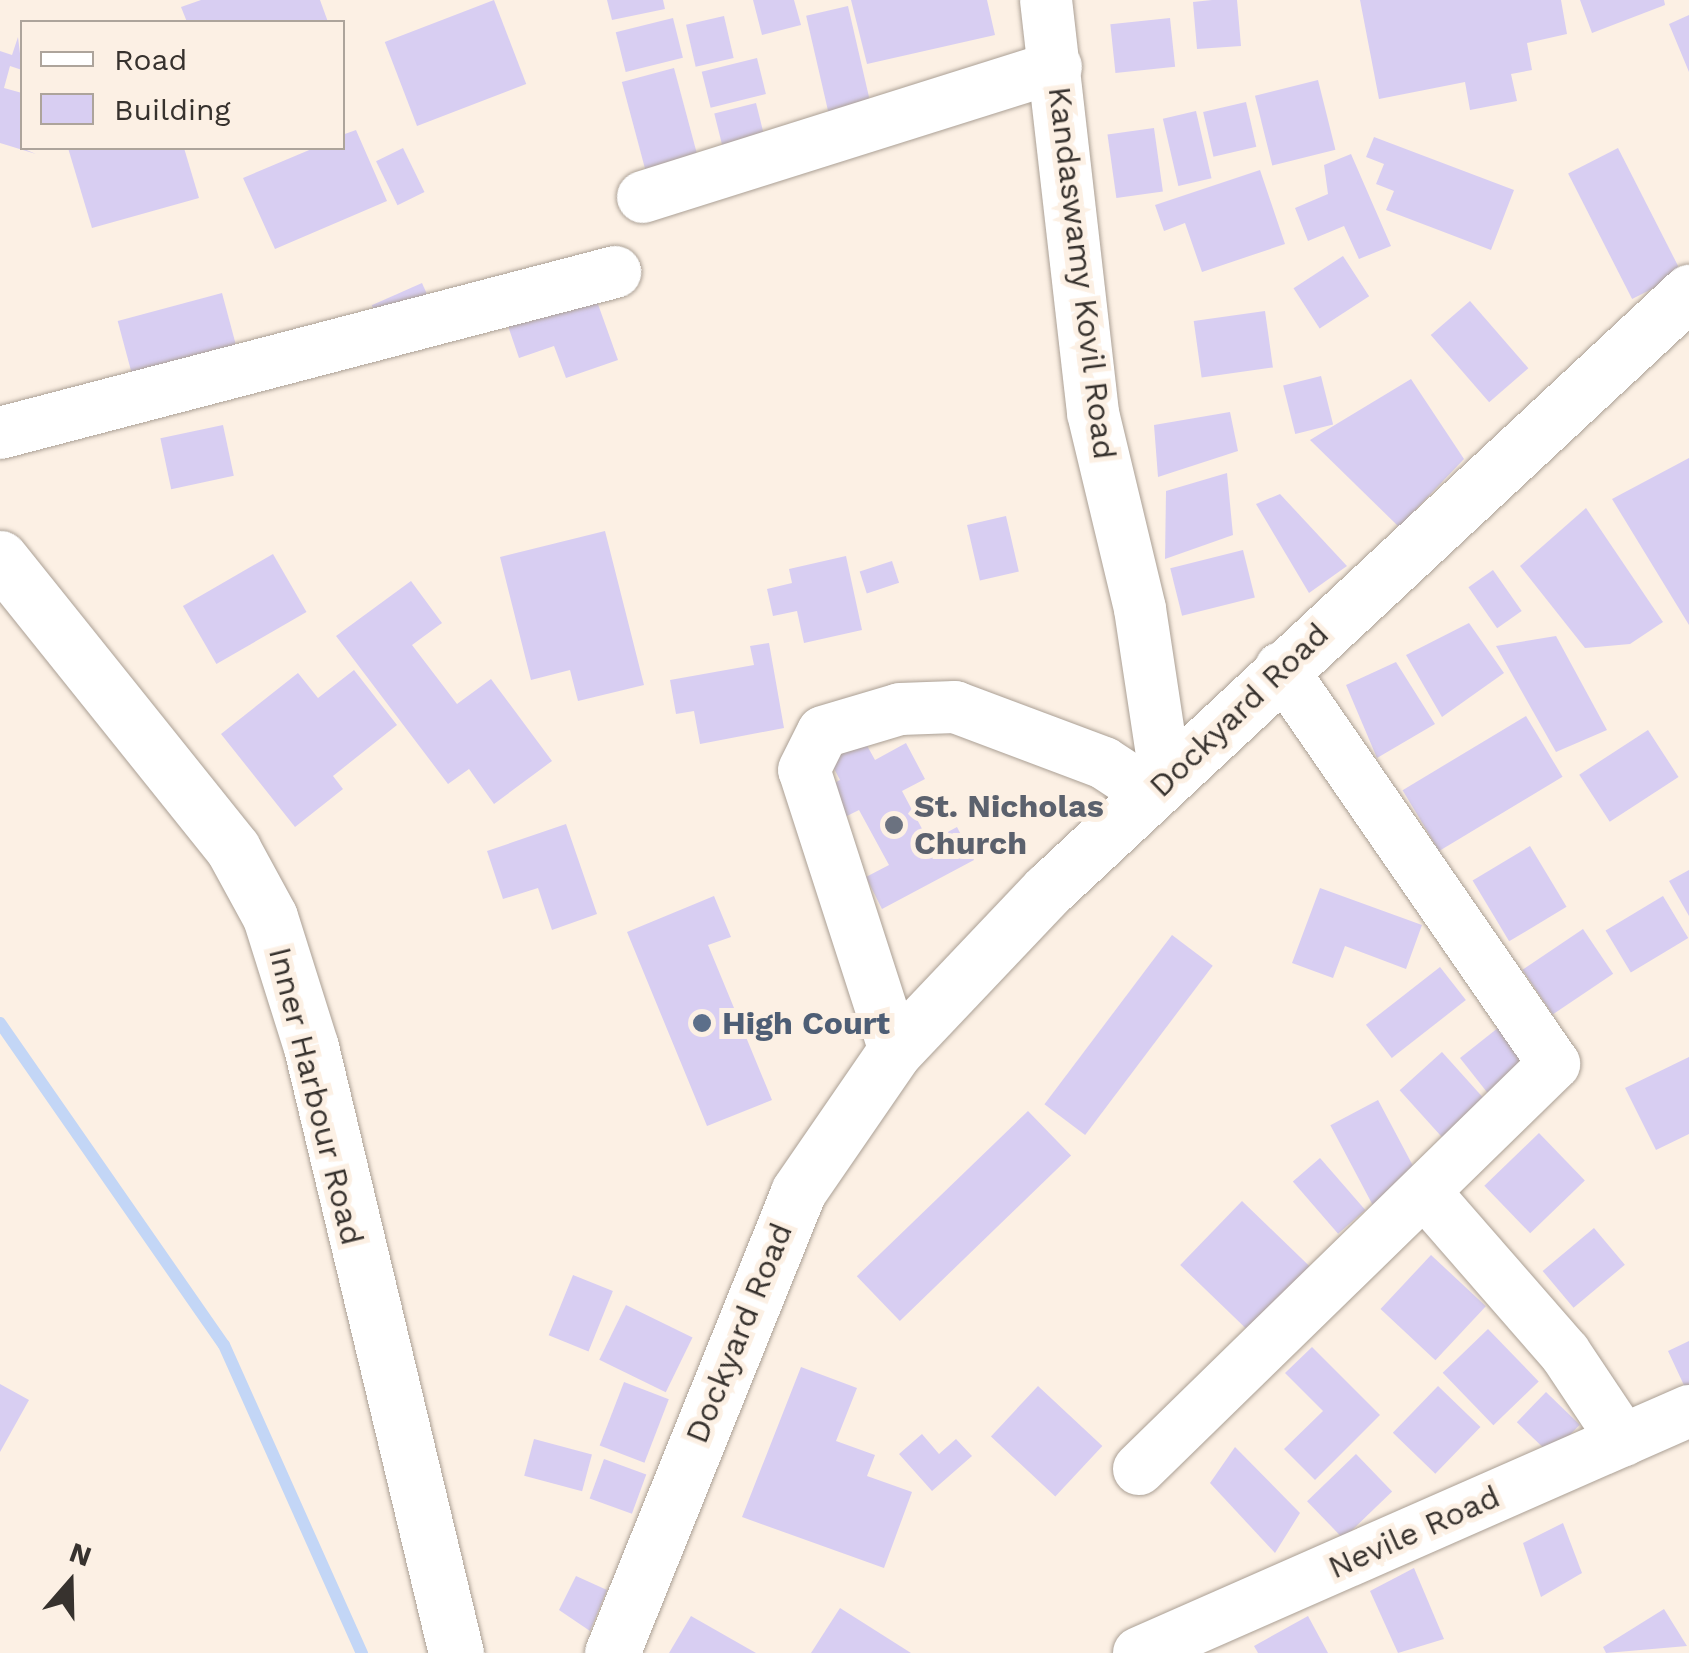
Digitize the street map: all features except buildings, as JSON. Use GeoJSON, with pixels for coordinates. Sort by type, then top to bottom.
{"type":"FeatureCollection","features":[{"type":"Feature","properties":{"kind":"main road","name":"Dockyard Road"},"geometry":{"type":"LineString","coordinates":[[612,1653],[798,1192],[895,1051],[1281,668],[1689,292]]}},
{"type":"Feature","properties":{"kind":"main road","name":"Inner Harbour Road"},"geometry":{"type":"LineString","coordinates":[[0,558],[233,849],[270,917],[311,1047],[456,1653]]}},
{"type":"Feature","properties":{"kind":"street","name":"Kandaswamy Kovil Road"},"geometry":{"type":"LineString","coordinates":[[1046,0],[1093,413],[1140,609],[1158,788]]}},
{"type":"Feature","properties":{"kind":"street"},"geometry":{"type":"LineString","coordinates":[[642,197],[1056,67]]}},
{"type":"Feature","properties":{"kind":"street"},"geometry":{"type":"LineString","coordinates":[[0,433],[615,272]]}},
{"type":"Feature","properties":{"kind":"street"},"geometry":{"type":"LineString","coordinates":[[1139,1469],[1428,1196],[1554,1064],[1551,1050],[1281,668]]}},
{"type":"Feature","properties":{"kind":"street"},"geometry":{"type":"LineString","coordinates":[[895,1051],[804,770],[822,732],[900,709],[954,708],[1104,763],[1158,788]]}},
{"type":"Feature","properties":{"kind":"street"},"geometry":{"type":"LineString","coordinates":[[1428,1196],[1565,1353],[1623,1440]]}},
{"type":"Feature","properties":{"kind":"street","name":"Nevile Road"},"geometry":{"type":"LineString","coordinates":[[1138,1653],[1689,1411]]}},
{"type":"Feature","properties":{"kind":"waterway"},"geometry":{"type":"LineString","coordinates":[[0,1023],[224,1345],[362,1653]]}},
{"type":"Feature","properties":{"kind":"place","name":"St. Nicholas Church"},"geometry":{"type":"Point","coordinates":[894,825]}},
{"type":"Feature","properties":{"kind":"place","name":"High Court"},"geometry":{"type":"Point","coordinates":[702,1023]}}]}
